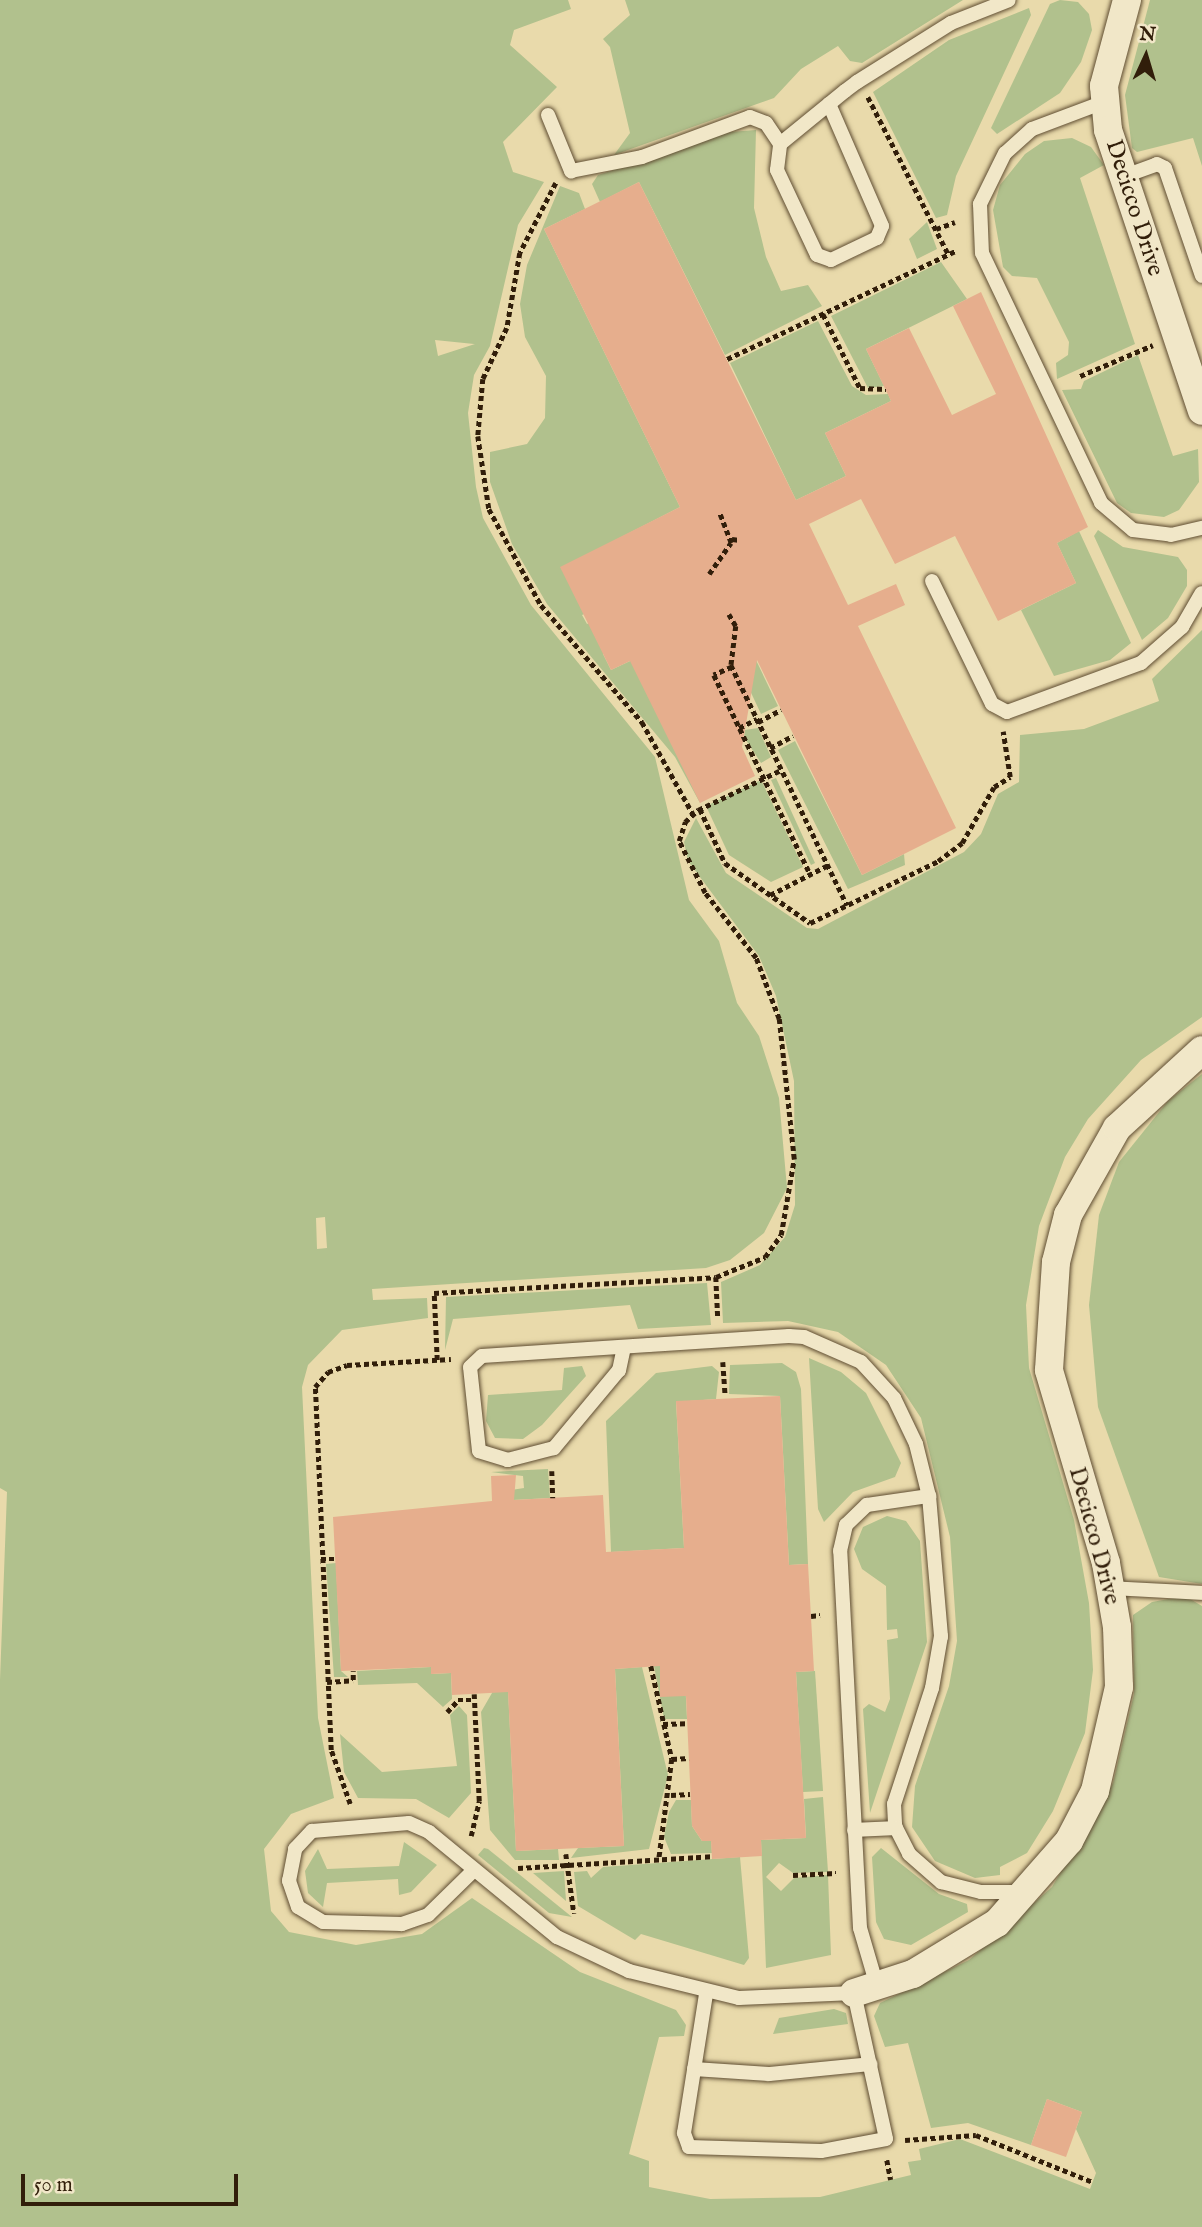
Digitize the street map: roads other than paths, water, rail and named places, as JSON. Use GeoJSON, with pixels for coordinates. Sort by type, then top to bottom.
{"type":"FeatureCollection","features":[{"type":"Feature","properties":{"kind":"street","name":"Decicco Drive"},"geometry":{"type":"LineString","coordinates":[[1127,0],[1104,102],[1122,177],[1202,411]]}},
{"type":"Feature","properties":{"kind":"street","name":"Decicco Drive"},"geometry":{"type":"LineString","coordinates":[[866,1989],[941,1958],[997,1923],[1028,1892],[1069,1841],[1111,1739],[1119,1687],[1110,1588],[1049,1370],[1056,1262],[1068,1215],[1117,1128],[1202,1050]]}},
{"type":"Feature","properties":{"kind":"lane"},"geometry":{"type":"LineString","coordinates":[[780,144],[857,82],[951,23],[1009,0]]}},
{"type":"Feature","properties":{"kind":"lane"},"geometry":{"type":"LineString","coordinates":[[1104,102],[1032,129],[1004,153],[980,204],[982,253],[1101,503],[1133,530],[1171,536],[1202,528]]}},
{"type":"Feature","properties":{"kind":"lane"},"geometry":{"type":"LineString","coordinates":[[548,115],[566,166],[578,171],[630,161],[750,117],[766,122],[780,144],[777,170],[817,255],[831,260],[877,238],[882,226],[829,104]]}},
{"type":"Feature","properties":{"kind":"lane"},"geometry":{"type":"LineString","coordinates":[[1122,177],[1157,164],[1165,168],[1202,276]]}},
{"type":"Feature","properties":{"kind":"lane"},"geometry":{"type":"LineString","coordinates":[[932,581],[1001,711],[1141,663],[1182,627],[1202,593]]}},
{"type":"Feature","properties":{"kind":"lane"},"geometry":{"type":"LineString","coordinates":[[624,1347],[619,1370],[550,1450],[508,1460],[478,1451],[470,1367],[475,1358],[624,1347],[789,1336],[842,1350],[894,1398],[916,1444],[929,1496],[937,1546],[939,1660],[894,1804],[896,1828],[908,1854],[941,1882],[981,1892],[1028,1892]]}},
{"type":"Feature","properties":{"kind":"lane"},"geometry":{"type":"LineString","coordinates":[[706,1994],[683,2140],[689,2147],[821,2151],[881,2141],[888,2134],[871,2064],[860,1928],[841,1535],[867,1505],[929,1496]]}},
{"type":"Feature","properties":{"kind":"lane"},"geometry":{"type":"LineString","coordinates":[[1110,1588],[1202,1593]]}},
{"type":"Feature","properties":{"kind":"lane"},"geometry":{"type":"LineString","coordinates":[[474,1870],[428,1915],[402,1924],[323,1922],[306,1915],[290,1889],[295,1849],[322,1828],[416,1825],[584,1952],[706,1994],[800,2000],[866,1989]]}},
{"type":"Feature","properties":{"kind":"lane"},"geometry":{"type":"LineString","coordinates":[[854,1830],[896,1828]]}},
{"type":"Feature","properties":{"kind":"lane"},"geometry":{"type":"LineString","coordinates":[[694,2069],[769,2074],[871,2064]]}}]}
